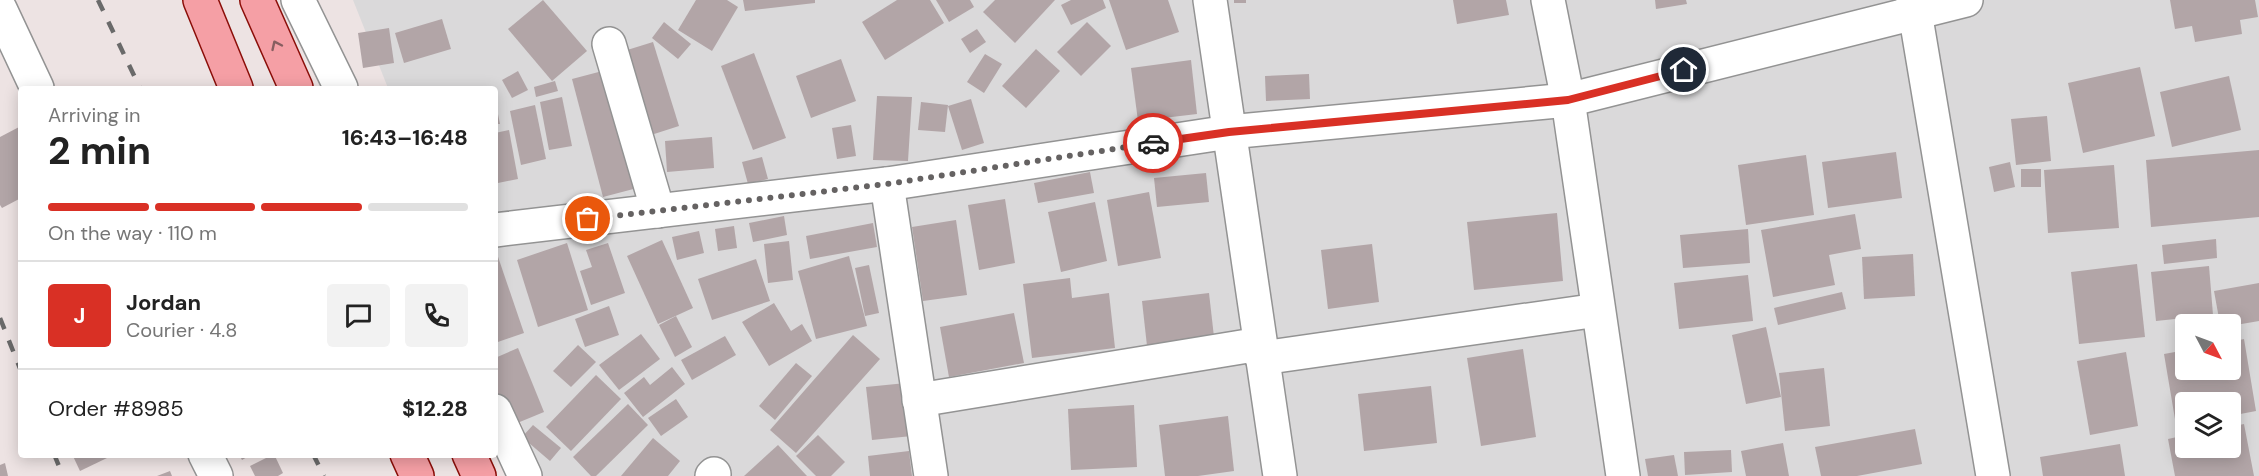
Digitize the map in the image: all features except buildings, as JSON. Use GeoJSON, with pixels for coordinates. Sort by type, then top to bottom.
{"type":"FeatureCollection","features":[{"type":"Feature","properties":{"kind":"main road"},"geometry":{"type":"LineString","coordinates":[[200,0],[235,86]]}},
{"type":"Feature","properties":{"kind":"main road"},"geometry":{"type":"LineString","coordinates":[[257,0],[295,86]]}},
{"type":"Feature","properties":{"kind":"main road"},"geometry":{"type":"LineString","coordinates":[[409,458],[417,476]]}},
{"type":"Feature","properties":{"kind":"main road"},"geometry":{"type":"LineString","coordinates":[[471,458],[479,476]]}},
{"type":"Feature","properties":{"kind":"street"},"geometry":{"type":"LineString","coordinates":[[298,0],[340,86]]}},
{"type":"Feature","properties":{"kind":"street"},"geometry":{"type":"LineString","coordinates":[[1210,0],[1280,476]]}},
{"type":"Feature","properties":{"kind":"street"},"geometry":{"type":"LineString","coordinates":[[1548,0],[1568,100],[1623,476]]}},
{"type":"Feature","properties":{"kind":"street"},"geometry":{"type":"LineString","coordinates":[[498,230],[887,184],[1229,132],[1568,100],[1914,6],[1966,0]]}},
{"type":"Feature","properties":{"kind":"street"},"geometry":{"type":"LineString","coordinates":[[1914,6],[1993,476]]}},
{"type":"Feature","properties":{"kind":"street"},"geometry":{"type":"LineString","coordinates":[[0,9],[36,86]]}},
{"type":"Feature","properties":{"kind":"street"},"geometry":{"type":"LineString","coordinates":[[609,44],[658,211]]}},
{"type":"Feature","properties":{"kind":"street"},"geometry":{"type":"LineString","coordinates":[[887,184],[931,476]]}},
{"type":"Feature","properties":{"kind":"street"},"geometry":{"type":"LineString","coordinates":[[919,400],[1261,351],[1598,310]]}},
{"type":"Feature","properties":{"kind":"street"},"geometry":{"type":"LineString","coordinates":[[498,418],[525,476]]}},
{"type":"Feature","properties":{"kind":"street"},"geometry":{"type":"LineString","coordinates":[[207,458],[216,476]]}},
{"type":"Feature","properties":{"kind":"shaded area"},"geometry":{"type":"Polygon","coordinates":[[[353,0],[2259,0],[2259,476],[542,476],[498,366],[498,86],[387,86],[353,0]]]}},
{"type":"Feature","properties":{"kind":"railway"},"geometry":{"type":"LineString","coordinates":[[98,0],[139,86]]}},
{"type":"Feature","properties":{"kind":"railway"},"geometry":{"type":"LineString","coordinates":[[0,318],[18,363]]}},
{"type":"Feature","properties":{"kind":"railway"},"geometry":{"type":"LineString","coordinates":[[56,458],[63,476]]}},
{"type":"Feature","properties":{"kind":"railway"},"geometry":{"type":"LineString","coordinates":[[315,458],[324,476]]}},
{"type":"Feature","properties":{"kind":"way so far"},"geometry":{"type":"LineString","coordinates":[[588,219],[887,184],[1153,143]]}},
{"type":"Feature","properties":{"kind":"route"},"geometry":{"type":"LineString","coordinates":[[1153,143],[1229,132],[1568,100],[1684,70]]}}]}
